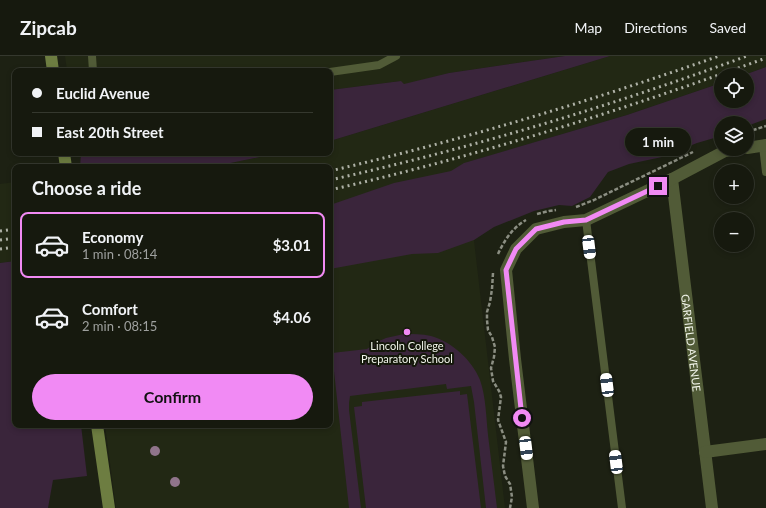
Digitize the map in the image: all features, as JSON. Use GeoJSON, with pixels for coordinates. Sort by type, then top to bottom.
{"type":"FeatureCollection","features":[{"type":"Feature","properties":{"kind":"street"},"geometry":{"type":"LineString","coordinates":[[51,56],[53,68]]}},
{"type":"Feature","properties":{"kind":"street"},"geometry":{"type":"LineString","coordinates":[[754,147],[764,146]]}},
{"type":"Feature","properties":{"kind":"street"},"geometry":{"type":"LineString","coordinates":[[533,508],[516,367],[500,270],[516,249],[536,229],[564,222],[586,220],[715,156]]}},
{"type":"Feature","properties":{"kind":"street","name":"GARFIELD AVENUE"},"geometry":{"type":"LineString","coordinates":[[672,178],[712,508]]}},
{"type":"Feature","properties":{"kind":"street"},"geometry":{"type":"LineString","coordinates":[[97,428],[109,508]]}},
{"type":"Feature","properties":{"kind":"street"},"geometry":{"type":"LineString","coordinates":[[705,452],[766,444]]}},
{"type":"Feature","properties":{"kind":"lane"},"geometry":{"type":"LineString","coordinates":[[92,56],[93,68]]}},
{"type":"Feature","properties":{"kind":"lane"},"geometry":{"type":"LineString","coordinates":[[333,72],[379,65],[396,56]]}},
{"type":"Feature","properties":{"kind":"lane"},"geometry":{"type":"LineString","coordinates":[[764,146],[766,172]]}},
{"type":"Feature","properties":{"kind":"lane"},"geometry":{"type":"LineString","coordinates":[[586,220],[622,508]]}},
{"type":"Feature","properties":{"kind":"path"},"geometry":{"type":"LineString","coordinates":[[754,130],[766,126]]}},
{"type":"Feature","properties":{"kind":"path"},"geometry":{"type":"LineString","coordinates":[[572,208],[594,200],[696,151]]}},
{"type":"Feature","properties":{"kind":"path"},"geometry":{"type":"LineString","coordinates":[[534,216],[557,210]]}},
{"type":"Feature","properties":{"kind":"path"},"geometry":{"type":"LineString","coordinates":[[498,256],[502,245],[510,234],[521,223],[528,219]]}},
{"type":"Feature","properties":{"kind":"path"},"geometry":{"type":"LineString","coordinates":[[500,270],[492,275],[492,289],[487,312],[487,320],[488,330],[495,346],[494,357],[490,368],[493,381],[501,397],[498,420],[506,442],[503,466],[505,476],[510,484],[512,497],[510,508]]}},
{"type":"Feature","properties":{"kind":"shaded area"},"geometry":{"type":"Polygon","coordinates":[[[65,56],[565,56],[449,73],[403,85],[401,81],[333,90],[333,68],[67,68],[65,56]]]}},
{"type":"Feature","properties":{"kind":"shaded area"},"geometry":{"type":"Polygon","coordinates":[[[565,56],[610,56],[333,140],[333,90],[401,81],[404,84],[449,73],[565,56]]]}},
{"type":"Feature","properties":{"kind":"shaded area","name":"Lincoln College Preparatory School"},"geometry":{"type":"Polygon","coordinates":[[[610,56],[766,56],[766,67],[754,71],[754,68],[714,68],[714,85],[627,115],[465,163],[505,508],[116,508],[105,428],[333,428],[333,164],[226,164],[264,156],[333,156],[333,140],[610,56]]]}},
{"type":"Feature","properties":{"kind":"shaded area"},"geometry":{"type":"Polygon","coordinates":[[[766,67],[766,119],[754,123],[754,116],[714,116],[714,138],[662,157],[629,164],[608,172],[590,197],[572,206],[559,205],[534,211],[494,227],[474,240],[438,253],[412,254],[333,268],[333,204],[394,183],[451,171],[464,163],[627,115],[714,85],[714,108],[754,108],[754,71],[766,67]]]}},
{"type":"Feature","properties":{"kind":"shaded area"},"geometry":{"type":"Polygon","coordinates":[[[81,156],[264,156],[226,164],[80,164],[81,156]]]}},
{"type":"Feature","properties":{"kind":"shaded area"},"geometry":{"type":"Polygon","coordinates":[[[12,182],[12,261],[0,263],[0,184],[12,182]]]}},
{"type":"Feature","properties":{"kind":"shaded area"},"geometry":{"type":"Polygon","coordinates":[[[12,261],[12,428],[81,428],[87,476],[53,480],[48,508],[0,508],[0,263],[12,261]]]}},
{"type":"Feature","properties":{"kind":"shaded area"},"geometry":{"type":"Polygon","coordinates":[[[404,334],[421,334],[431,336],[454,347],[472,366],[480,380],[485,400],[497,508],[486,508],[471,386],[447,389],[446,384],[350,396],[349,410],[361,508],[349,508],[333,353],[367,349],[386,338],[404,334]]]}},
{"type":"Feature","properties":{"kind":"shaded area"},"geometry":{"type":"Polygon","coordinates":[[[460,391],[460,395],[467,394],[481,508],[366,508],[354,407],[362,406],[362,402],[460,391]]]}},
{"type":"Feature","properties":{"kind":"railway"},"geometry":{"type":"LineString","coordinates":[[333,170],[526,119],[623,89],[719,56]]}},
{"type":"Feature","properties":{"kind":"railway"},"geometry":{"type":"LineString","coordinates":[[333,179],[383,168],[541,125],[644,92],[747,56]]}},
{"type":"Feature","properties":{"kind":"railway"},"geometry":{"type":"LineString","coordinates":[[333,189],[385,177],[550,131],[658,96],[766,58]]}},
{"type":"Feature","properties":{"kind":"railway"},"geometry":{"type":"LineString","coordinates":[[0,231],[12,229]]}},
{"type":"Feature","properties":{"kind":"railway"},"geometry":{"type":"LineString","coordinates":[[0,240],[12,238]]}},
{"type":"Feature","properties":{"kind":"railway"},"geometry":{"type":"LineString","coordinates":[[0,249],[12,247]]}},
{"type":"Feature","properties":{"kind":"place","name":"Lincoln College Preparatory School"},"geometry":{"type":"Point","coordinates":[407,332]}},
{"type":"Feature","properties":{"kind":"route"},"geometry":{"type":"LineString","coordinates":[[522,418],[506,270],[516,249],[536,229],[564,222],[586,220],[658,186]]}}]}
